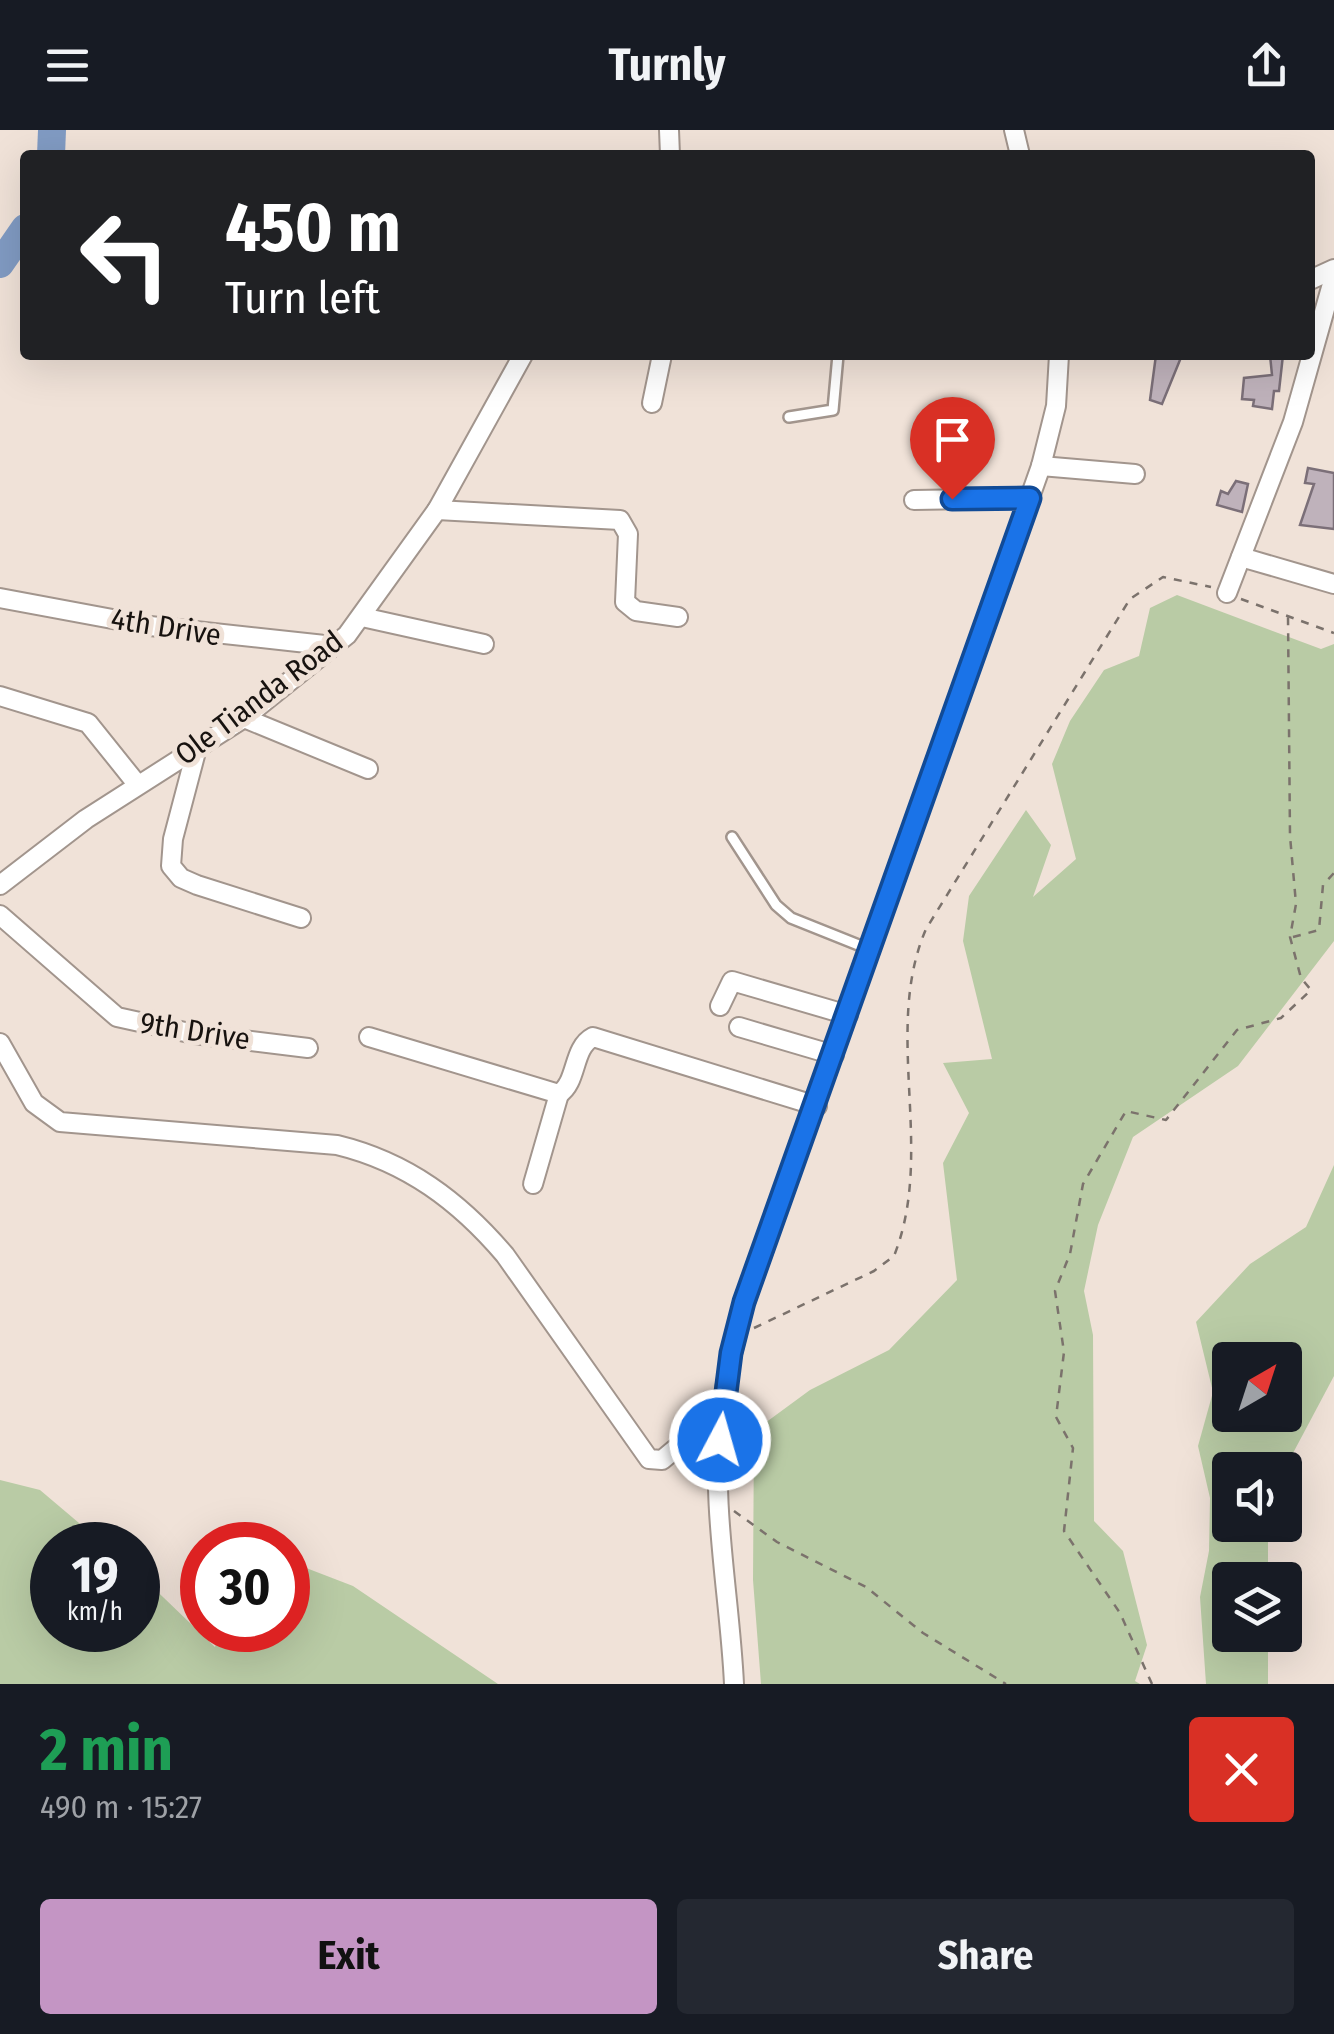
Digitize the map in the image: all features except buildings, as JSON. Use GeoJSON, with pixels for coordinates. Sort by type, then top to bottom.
{"type":"FeatureCollection","features":[{"type":"Feature","properties":{"kind":"street"},"geometry":{"type":"LineString","coordinates":[[1315,344],[1334,273]]}},
{"type":"Feature","properties":{"kind":"street","name":"Ole Tianda Road"},"geometry":{"type":"LineString","coordinates":[[0,885],[137,784],[244,718],[334,646],[362,617],[436,510],[519,360]]}},
{"type":"Feature","properties":{"kind":"street"},"geometry":{"type":"LineString","coordinates":[[652,403],[661,360]]}},
{"type":"Feature","properties":{"kind":"street"},"geometry":{"type":"LineString","coordinates":[[734,1684],[721,1501],[722,1410],[735,1338],[1041,466],[1056,406],[1059,360]]}},
{"type":"Feature","properties":{"kind":"street"},"geometry":{"type":"LineString","coordinates":[[1226,594],[1294,422],[1311,360]]}},
{"type":"Feature","properties":{"kind":"street"},"geometry":{"type":"LineString","coordinates":[[1041,466],[1135,474]]}},
{"type":"Feature","properties":{"kind":"street"},"geometry":{"type":"LineString","coordinates":[[914,500],[1030,498]]}},
{"type":"Feature","properties":{"kind":"street"},"geometry":{"type":"LineString","coordinates":[[436,510],[620,520],[628,534],[626,602],[636,611],[678,617]]}},
{"type":"Feature","properties":{"kind":"street"},"geometry":{"type":"LineString","coordinates":[[1241,556],[1334,584]]}},
{"type":"Feature","properties":{"kind":"street","name":"4th Drive"},"geometry":{"type":"LineString","coordinates":[[0,598],[187,632],[334,646]]}},
{"type":"Feature","properties":{"kind":"street"},"geometry":{"type":"LineString","coordinates":[[362,617],[484,644]]}},
{"type":"Feature","properties":{"kind":"street"},"geometry":{"type":"LineString","coordinates":[[0,696],[88,723],[137,784]]}},
{"type":"Feature","properties":{"kind":"street"},"geometry":{"type":"LineString","coordinates":[[244,718],[368,770]]}},
{"type":"Feature","properties":{"kind":"street"},"geometry":{"type":"LineString","coordinates":[[198,748],[173,839],[171,866],[181,878],[197,885],[301,918]]}},
{"type":"Feature","properties":{"kind":"street","name":"9th Drive"},"geometry":{"type":"LineString","coordinates":[[0,915],[117,1018],[194,1034],[308,1048]]}},
{"type":"Feature","properties":{"kind":"street"},"geometry":{"type":"LineString","coordinates":[[720,1006],[732,980],[848,1015]]}},
{"type":"Feature","properties":{"kind":"street"},"geometry":{"type":"LineString","coordinates":[[739,1027],[834,1055]]}},
{"type":"Feature","properties":{"kind":"street"},"geometry":{"type":"LineString","coordinates":[[532,1184],[559,1094],[567,1089],[583,1044],[594,1036],[817,1106]]}},
{"type":"Feature","properties":{"kind":"street"},"geometry":{"type":"LineString","coordinates":[[369,1038],[559,1094]]}},
{"type":"Feature","properties":{"kind":"street"},"geometry":{"type":"LineString","coordinates":[[0,1043],[34,1103],[60,1122],[337,1145],[376,1155],[419,1176],[482,1227],[506,1255],[649,1459],[662,1460],[722,1410]]}},
{"type":"Feature","properties":{"kind":"lane"},"geometry":{"type":"LineString","coordinates":[[789,416],[833,410],[837,402],[838,360]]}},
{"type":"Feature","properties":{"kind":"lane"},"geometry":{"type":"LineString","coordinates":[[732,837],[776,906],[791,918],[871,950]]}},
{"type":"Feature","properties":{"kind":"path"},"geometry":{"type":"LineString","coordinates":[[735,1338],[874,1271],[894,1256],[910,1178],[914,1105],[909,992],[914,958],[926,928],[1138,590],[1163,577],[1198,582],[1334,633]]}},
{"type":"Feature","properties":{"kind":"path"},"geometry":{"type":"LineString","coordinates":[[1152,1684],[1120,1613],[1064,1530],[1073,1448],[1056,1416],[1064,1352],[1055,1291],[1070,1254],[1083,1184],[1126,1111],[1166,1120],[1237,1030],[1281,1018],[1311,990],[1301,978],[1290,938],[1296,904],[1290,836],[1288,616]]}},
{"type":"Feature","properties":{"kind":"path"},"geometry":{"type":"LineString","coordinates":[[1290,938],[1319,930],[1322,885],[1334,873]]}},
{"type":"Feature","properties":{"kind":"path"},"geometry":{"type":"LineString","coordinates":[[721,1501],[777,1542],[866,1587],[923,1633],[1006,1684]]}},
{"type":"Feature","properties":{"kind":"green space"},"geometry":{"type":"Polygon","coordinates":[[[1177,595],[1321,649],[1334,644],[1334,941],[1238,1066],[1133,1137],[1098,1225],[1084,1291],[1093,1335],[1094,1521],[1123,1551],[1147,1645],[1135,1681],[1140,1684],[761,1684],[753,1580],[754,1431],[810,1390],[889,1350],[957,1280],[943,1163],[969,1113],[943,1063],[992,1059],[963,941],[969,896],[1026,810],[1051,845],[1033,897],[1076,859],[1052,764],[1070,721],[1104,670],[1139,656],[1150,608],[1177,595]]]}},
{"type":"Feature","properties":{"kind":"green space"},"geometry":{"type":"Polygon","coordinates":[[[1334,1165],[1334,1376],[1294,1452],[1212,1452],[1212,1542],[1268,1542],[1268,1562],[1212,1562],[1212,1652],[1268,1652],[1268,1684],[1206,1684],[1200,1597],[1209,1551],[1210,1498],[1198,1446],[1212,1396],[1212,1432],[1302,1432],[1302,1342],[1212,1342],[1212,1388],[1196,1322],[1250,1264],[1306,1227],[1334,1165]]]}},
{"type":"Feature","properties":{"kind":"green space"},"geometry":{"type":"Polygon","coordinates":[[[0,1480],[40,1490],[78,1522],[30,1522],[30,1652],[160,1652],[160,1594],[180,1613],[180,1652],[310,1652],[310,1569],[353,1586],[498,1684],[0,1684],[0,1480]]]}},
{"type":"Feature","properties":{"kind":"waterway"},"geometry":{"type":"LineString","coordinates":[[51,150],[52,130]]}},
{"type":"Feature","properties":{"kind":"waterway"},"geometry":{"type":"LineString","coordinates":[[0,264],[20,235]]}},
{"type":"Feature","properties":{"kind":"route"},"geometry":{"type":"LineString","coordinates":[[720,1440],[731,1353],[744,1302],[800,1154],[1030,498],[952,499]]}}]}
